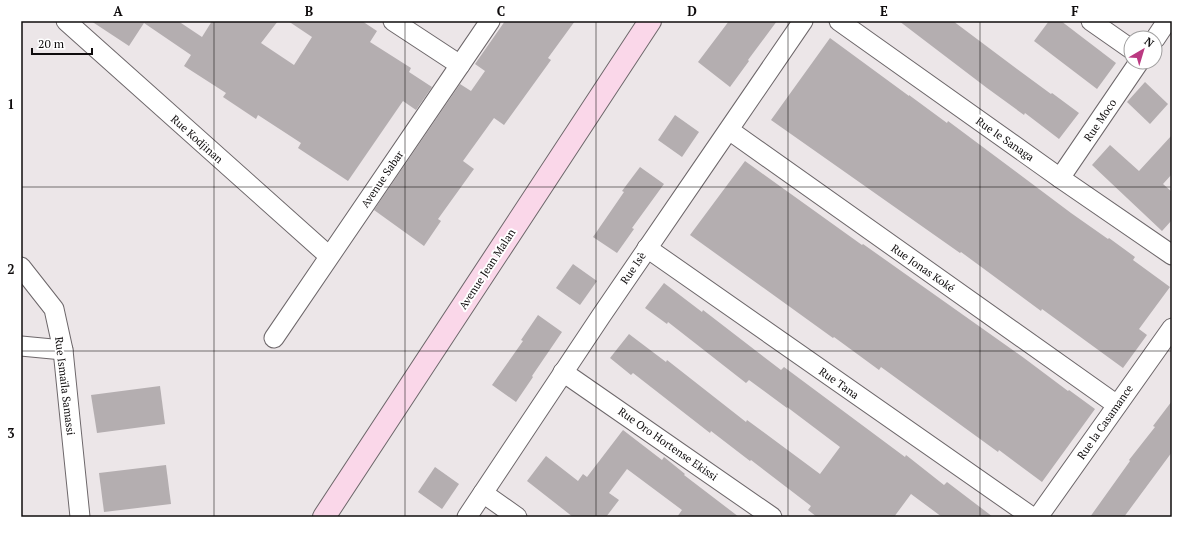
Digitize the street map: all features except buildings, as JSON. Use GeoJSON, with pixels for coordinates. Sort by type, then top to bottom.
{"type":"FeatureCollection","features":[{"type":"Feature","properties":{"kind":"main road","name":"Avenue Jean Malan"},"geometry":{"type":"LineString","coordinates":[[324,517],[650,21]]}},
{"type":"Feature","properties":{"kind":"street","name":"Rue Kodjinan"},"geometry":{"type":"LineString","coordinates":[[66,21],[329,256]]}},
{"type":"Feature","properties":{"kind":"street"},"geometry":{"type":"LineString","coordinates":[[393,21],[460,65]]}},
{"type":"Feature","properties":{"kind":"street","name":"Avenue Sabar"},"geometry":{"type":"LineString","coordinates":[[274,338],[490,21]]}},
{"type":"Feature","properties":{"kind":"street","name":"Rue Isè"},"geometry":{"type":"LineString","coordinates":[[467,517],[647,248],[730,130],[803,21]]}},
{"type":"Feature","properties":{"kind":"street","name":"Rue le Sanaga"},"geometry":{"type":"LineString","coordinates":[[838,21],[1060,178],[1172,255]]}},
{"type":"Feature","properties":{"kind":"street"},"geometry":{"type":"LineString","coordinates":[[1091,21],[1123,43]]}},
{"type":"Feature","properties":{"kind":"street"},"geometry":{"type":"LineString","coordinates":[[1161,30],[1167,21]]}},
{"type":"Feature","properties":{"kind":"street","name":"Rue Moco"},"geometry":{"type":"LineString","coordinates":[[1060,178],[1134,70]]}},
{"type":"Feature","properties":{"kind":"street","name":"Rue Jonas Koké"},"geometry":{"type":"LineString","coordinates":[[730,130],[1117,405]]}},
{"type":"Feature","properties":{"kind":"street","name":"Rue Tana"},"geometry":{"type":"LineString","coordinates":[[647,248],[1032,517]]}},
{"type":"Feature","properties":{"kind":"street","name":"Rue Ismaïla Samassi"},"geometry":{"type":"LineString","coordinates":[[21,267],[54,309],[62,350],[80,517]]}},
{"type":"Feature","properties":{"kind":"street","name":"Rue la Casamance"},"geometry":{"type":"LineString","coordinates":[[1038,517],[1172,328]]}},
{"type":"Feature","properties":{"kind":"street"},"geometry":{"type":"LineString","coordinates":[[21,346],[62,350]]}},
{"type":"Feature","properties":{"kind":"street","name":"Rue Oro Hortense Ekissi"},"geometry":{"type":"LineString","coordinates":[[563,372],[772,517]]}},
{"type":"Feature","properties":{"kind":"street"},"geometry":{"type":"LineString","coordinates":[[483,493],[517,517]]}}]}
